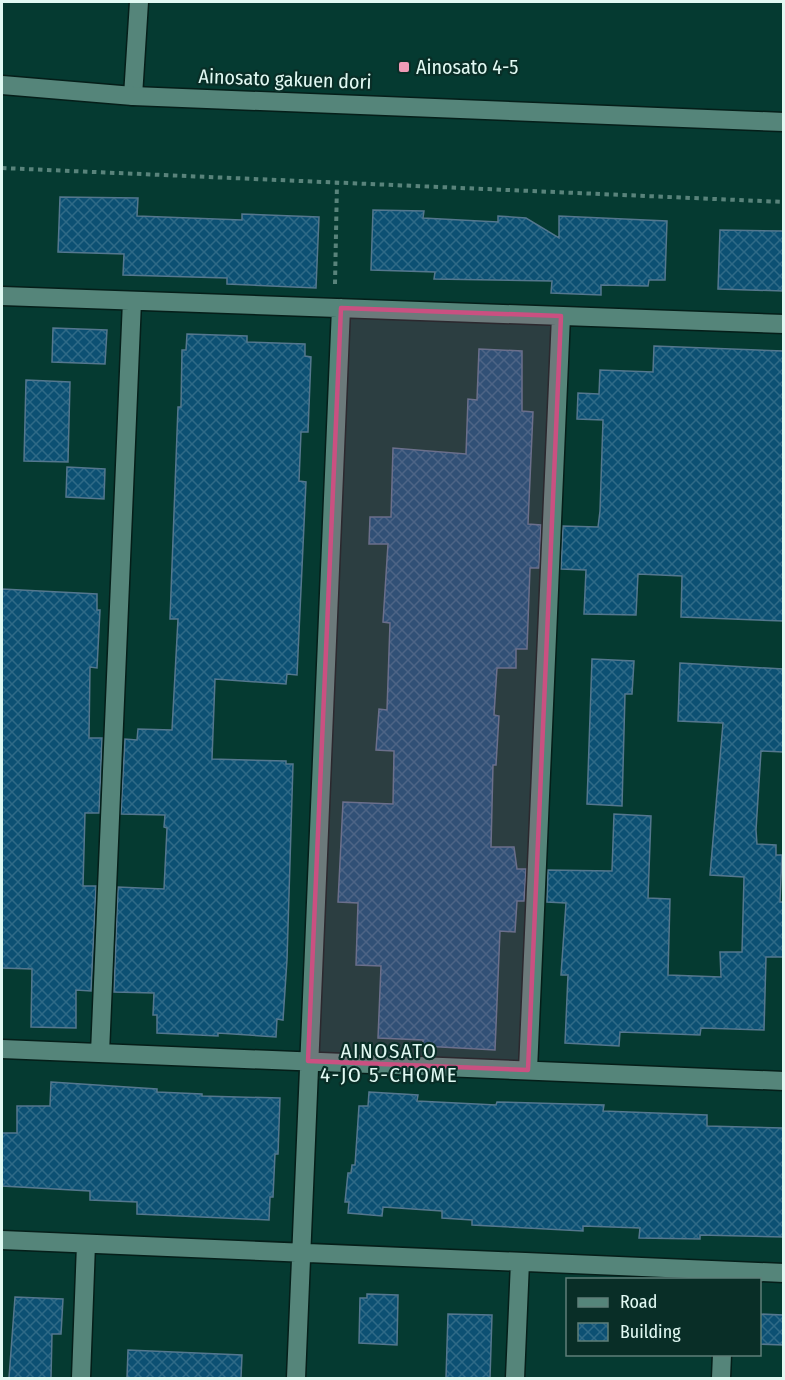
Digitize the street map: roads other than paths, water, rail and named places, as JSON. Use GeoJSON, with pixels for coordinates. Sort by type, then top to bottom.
{"type":"FeatureCollection","features":[{"type":"Feature","properties":{"kind":"street"},"geometry":{"type":"LineString","coordinates":[[133,96],[139,2]]}},
{"type":"Feature","properties":{"kind":"street","name":"Ainosato gakuen dori"},"geometry":{"type":"LineString","coordinates":[[2,85],[133,96],[783,122]]}},
{"type":"Feature","properties":{"kind":"street"},"geometry":{"type":"LineString","coordinates":[[2,296],[783,324]]}},
{"type":"Feature","properties":{"kind":"street"},"geometry":{"type":"LineString","coordinates":[[100,1053],[132,301]]}},
{"type":"Feature","properties":{"kind":"street"},"geometry":{"type":"LineString","coordinates":[[296,1378],[341,308]]}},
{"type":"Feature","properties":{"kind":"street"},"geometry":{"type":"LineString","coordinates":[[528,1070],[561,316]]}},
{"type":"Feature","properties":{"kind":"street"},"geometry":{"type":"LineString","coordinates":[[2,1049],[783,1081]]}},
{"type":"Feature","properties":{"kind":"street"},"geometry":{"type":"LineString","coordinates":[[2,1240],[520,1262],[726,1275],[783,1273]]}},
{"type":"Feature","properties":{"kind":"street"},"geometry":{"type":"LineString","coordinates":[[81,1378],[86,1244]]}},
{"type":"Feature","properties":{"kind":"street"},"geometry":{"type":"LineString","coordinates":[[515,1378],[520,1262]]}},
{"type":"Feature","properties":{"kind":"street"},"geometry":{"type":"LineString","coordinates":[[721,1378],[722,1356]]}},
{"type":"Feature","properties":{"kind":"place","name":"Ainosato 4-5"},"geometry":{"type":"Point","coordinates":[404,67]}},
{"type":"Feature","properties":{"kind":"district","name":"AINOSATO 4-JO 5-CHOME"},"geometry":{"type":"Point","coordinates":[389,1063]}}]}
